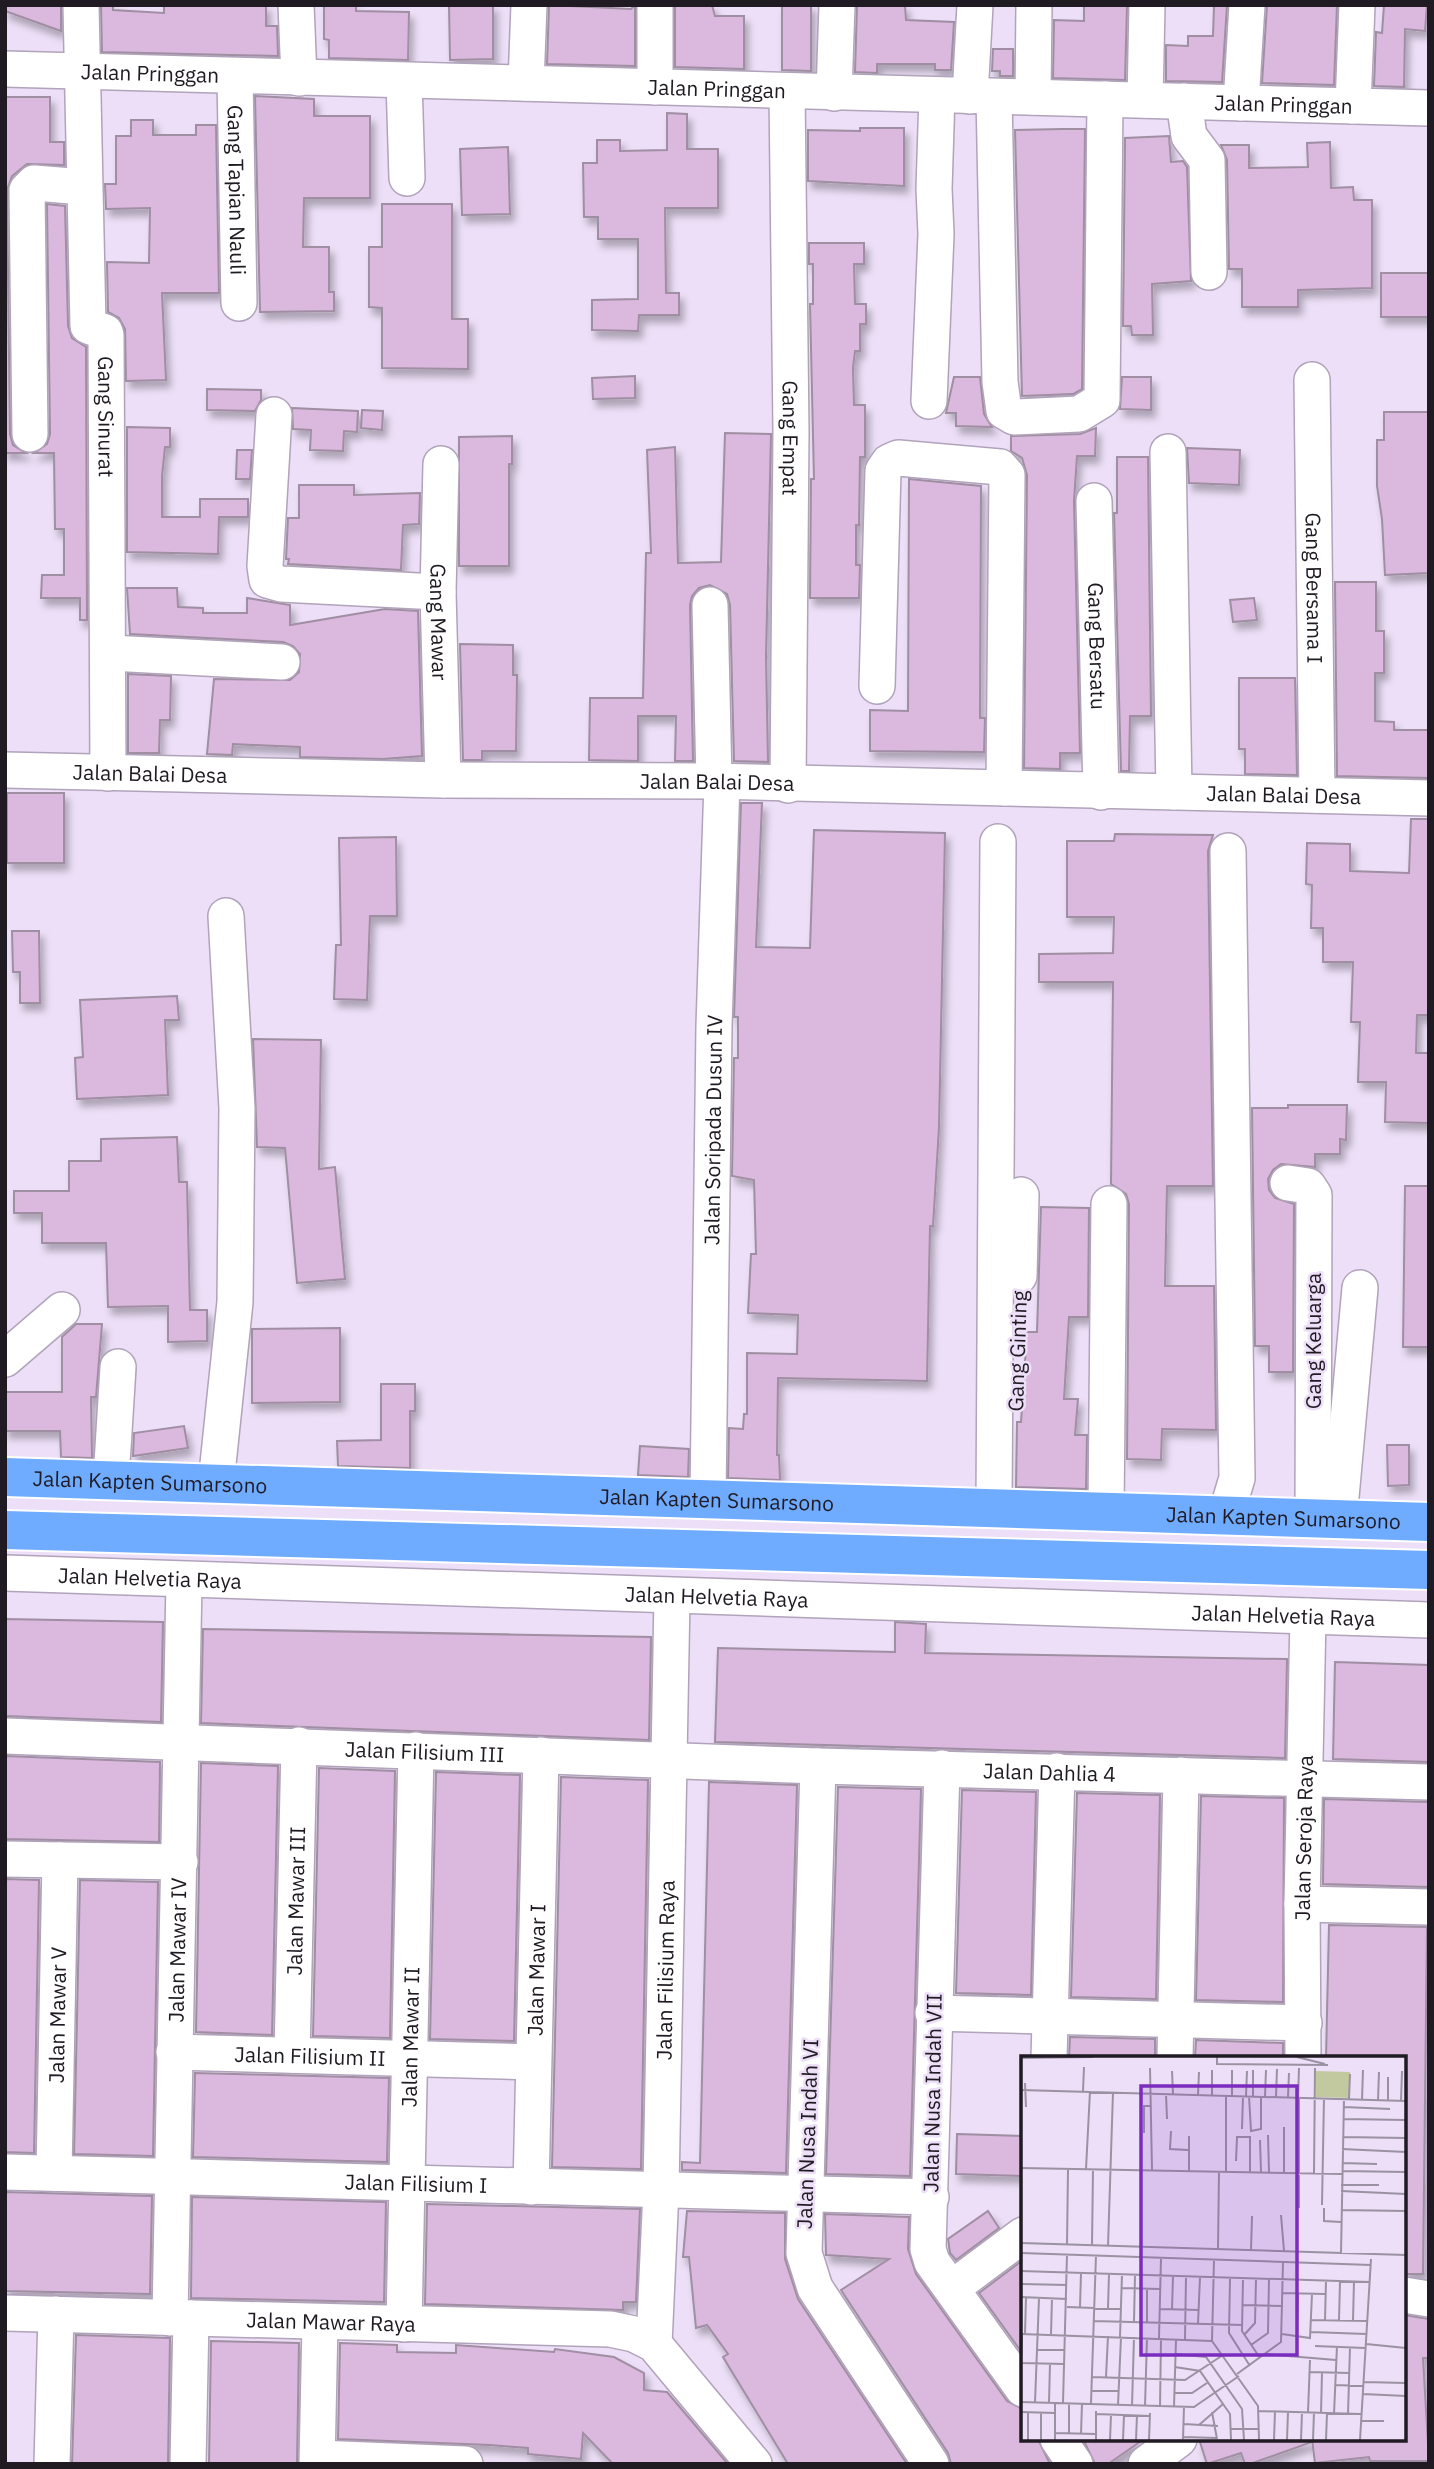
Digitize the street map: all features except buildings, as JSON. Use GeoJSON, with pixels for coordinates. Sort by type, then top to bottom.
{"type":"FeatureCollection","features":[{"type":"Feature","properties":{"kind":"highway","name":"Jalan Kapten Sumarsono"},"geometry":{"type":"LineString","coordinates":[[5,1477],[450,1490],[708,1488],[1003,1507],[1429,1522]]}},
{"type":"Feature","properties":{"kind":"highway"},"geometry":{"type":"LineString","coordinates":[[449,1542],[450,1490]]}},
{"type":"Feature","properties":{"kind":"highway"},"geometry":{"type":"LineString","coordinates":[[5,1530],[1429,1570]]}},
{"type":"Feature","properties":{"kind":"street","name":"Gang Sinurat"},"geometry":{"type":"LineString","coordinates":[[81,5],[88,326],[105,332],[106,335],[110,653],[108,773]]}},
{"type":"Feature","properties":{"kind":"street"},"geometry":{"type":"LineString","coordinates":[[296,5],[299,78]]}},
{"type":"Feature","properties":{"kind":"street"},"geometry":{"type":"LineString","coordinates":[[526,83],[529,5]]}},
{"type":"Feature","properties":{"kind":"street"},"geometry":{"type":"LineString","coordinates":[[655,87],[656,5]]}},
{"type":"Feature","properties":{"kind":"street"},"geometry":{"type":"LineString","coordinates":[[834,93],[837,5]]}},
{"type":"Feature","properties":{"kind":"street"},"geometry":{"type":"LineString","coordinates":[[975,5],[967,96],[1004,411],[1014,417],[1079,414],[1102,400],[1105,99]]}},
{"type":"Feature","properties":{"kind":"street"},"geometry":{"type":"LineString","coordinates":[[1033,97],[1034,5]]}},
{"type":"Feature","properties":{"kind":"street"},"geometry":{"type":"LineString","coordinates":[[1145,100],[1147,5]]}},
{"type":"Feature","properties":{"kind":"street"},"geometry":{"type":"LineString","coordinates":[[1241,103],[1247,5]]}},
{"type":"Feature","properties":{"kind":"street"},"geometry":{"type":"LineString","coordinates":[[1353,106],[1357,5]]}},
{"type":"Feature","properties":{"kind":"street","name":"Jalan Pringgan"},"geometry":{"type":"LineString","coordinates":[[5,69],[1429,108]]}},
{"type":"Feature","properties":{"kind":"street","name":"Gang Tapian Nauli"},"geometry":{"type":"LineString","coordinates":[[236,76],[239,303]]}},
{"type":"Feature","properties":{"kind":"street"},"geometry":{"type":"LineString","coordinates":[[404,81],[407,178]]}},
{"type":"Feature","properties":{"kind":"street","name":"Gang Empat"},"geometry":{"type":"LineString","coordinates":[[787,92],[791,432],[788,785]]}},
{"type":"Feature","properties":{"kind":"street"},"geometry":{"type":"LineString","coordinates":[[929,401],[936,234],[934,189],[967,96]]}},
{"type":"Feature","properties":{"kind":"street"},"geometry":{"type":"LineString","coordinates":[[1184,101],[1189,136],[1207,160],[1209,272]]}},
{"type":"Feature","properties":{"kind":"street"},"geometry":{"type":"LineString","coordinates":[[30,434],[27,190],[34,183],[83,187]]}},
{"type":"Feature","properties":{"kind":"street","name":"Gang Bersama I"},"geometry":{"type":"LineString","coordinates":[[1312,380],[1317,795]]}},
{"type":"Feature","properties":{"kind":"street"},"geometry":{"type":"LineString","coordinates":[[274,415],[265,566],[267,580],[281,584],[438,592]]}},
{"type":"Feature","properties":{"kind":"street"},"geometry":{"type":"LineString","coordinates":[[1168,452],[1174,792]]}},
{"type":"Feature","properties":{"kind":"street"},"geometry":{"type":"LineString","coordinates":[[877,686],[883,471],[889,462],[898,458],[1000,467],[1007,475],[1004,788]]}},
{"type":"Feature","properties":{"kind":"street","name":"Gang Mawar"},"geometry":{"type":"LineString","coordinates":[[441,464],[438,592],[443,780]]}},
{"type":"Feature","properties":{"kind":"street","name":"Gang Bersatu"},"geometry":{"type":"LineString","coordinates":[[1094,502],[1101,792]]}},
{"type":"Feature","properties":{"kind":"street","name":"Jalan Soripada Dusun IV"},"geometry":{"type":"LineString","coordinates":[[708,1488],[718,781],[710,606]]}},
{"type":"Feature","properties":{"kind":"street"},"geometry":{"type":"LineString","coordinates":[[110,653],[282,662]]}},
{"type":"Feature","properties":{"kind":"street","name":"Jalan Balai Desa"},"geometry":{"type":"LineString","coordinates":[[5,770],[443,780],[718,781],[788,785],[1429,798]]}},
{"type":"Feature","properties":{"kind":"street"},"geometry":{"type":"LineString","coordinates":[[998,842],[1003,1507]]}},
{"type":"Feature","properties":{"kind":"street"},"geometry":{"type":"LineString","coordinates":[[1226,1515],[1237,1478],[1228,851]]}},
{"type":"Feature","properties":{"kind":"street"},"geometry":{"type":"LineString","coordinates":[[216,1483],[235,1302],[237,1108],[226,916]]}},
{"type":"Feature","properties":{"kind":"street","name":"Gang Keluarga"},"geometry":{"type":"LineString","coordinates":[[1288,1183],[1308,1186],[1314,1195],[1326,1519]]}},
{"type":"Feature","properties":{"kind":"street","name":"Gang Ginting"},"geometry":{"type":"LineString","coordinates":[[1003,1507],[1021,1195]]}},
{"type":"Feature","properties":{"kind":"street"},"geometry":{"type":"LineString","coordinates":[[1106,1511],[1109,1204]]}},
{"type":"Feature","properties":{"kind":"street"},"geometry":{"type":"LineString","coordinates":[[1326,1519],[1360,1288]]}},
{"type":"Feature","properties":{"kind":"street"},"geometry":{"type":"LineString","coordinates":[[5,1359],[62,1310]]}},
{"type":"Feature","properties":{"kind":"street"},"geometry":{"type":"LineString","coordinates":[[111,1480],[118,1367]]}},
{"type":"Feature","properties":{"kind":"street","name":"Jalan Helvetia Raya"},"geometry":{"type":"LineString","coordinates":[[5,1573],[1429,1620]]}},
{"type":"Feature","properties":{"kind":"street","name":"Jalan Mawar IV"},"geometry":{"type":"LineString","coordinates":[[184,1581],[183,1741],[171,2176],[188,2464]]}},
{"type":"Feature","properties":{"kind":"street","name":"Jalan Filisium Raya"},"geometry":{"type":"LineString","coordinates":[[654,2343],[661,2190],[673,1597]]}},
{"type":"Feature","properties":{"kind":"street","name":"Jalan Seroja Raya"},"geometry":{"type":"LineString","coordinates":[[1303,2056],[1302,1904],[1307,1778],[1308,1616]]}},
{"type":"Feature","properties":{"kind":"street","name":"Jalan Filisium III"},"geometry":{"type":"LineString","coordinates":[[5,1736],[668,1759]]}},
{"type":"Feature","properties":{"kind":"street","name":"Jalan Mawar III"},"geometry":{"type":"LineString","coordinates":[[292,2055],[299,1745]]}},
{"type":"Feature","properties":{"kind":"street","name":"Jalan Mawar II"},"geometry":{"type":"LineString","coordinates":[[404,2324],[416,1749]]}},
{"type":"Feature","properties":{"kind":"street","name":"Jalan Mawar I"},"geometry":{"type":"LineString","coordinates":[[531,2187],[541,1755]]}},
{"type":"Feature","properties":{"kind":"street","name":"Jalan Dahlia 4"},"geometry":{"type":"LineString","coordinates":[[668,1759],[818,1766],[1429,1782]]}},
{"type":"Feature","properties":{"kind":"street","name":"Jalan Nusa Indah VI"},"geometry":{"type":"LineString","coordinates":[[818,1766],[804,2253],[815,2288],[931,2464]]}},
{"type":"Feature","properties":{"kind":"street","name":"Jalan Nusa Indah VII"},"geometry":{"type":"LineString","coordinates":[[942,1768],[928,2249],[932,2262],[1021,2382]]}},
{"type":"Feature","properties":{"kind":"street"},"geometry":{"type":"LineString","coordinates":[[1049,2056],[1057,1771]]}},
{"type":"Feature","properties":{"kind":"street"},"geometry":{"type":"LineString","coordinates":[[1175,2056],[1181,1774]]}},
{"type":"Feature","properties":{"kind":"street"},"geometry":{"type":"LineString","coordinates":[[5,1859],[180,1862]]}},
{"type":"Feature","properties":{"kind":"street","name":"Jalan Mawar V"},"geometry":{"type":"LineString","coordinates":[[54,2173],[60,1860]]}},
{"type":"Feature","properties":{"kind":"street"},"geometry":{"type":"LineString","coordinates":[[1302,1904],[1429,1907]]}},
{"type":"Feature","properties":{"kind":"street"},"geometry":{"type":"LineString","coordinates":[[933,2012],[1049,2018],[1304,2023]]}},
{"type":"Feature","properties":{"kind":"street","name":"Jalan Filisium II"},"geometry":{"type":"LineString","coordinates":[[174,2052],[533,2062]]}},
{"type":"Feature","properties":{"kind":"street","name":"Jalan Filisium I"},"geometry":{"type":"LineString","coordinates":[[5,2172],[931,2197]]}},
{"type":"Feature","properties":{"kind":"street"},"geometry":{"type":"LineString","coordinates":[[952,2288],[1021,2236]]}},
{"type":"Feature","properties":{"kind":"street"},"geometry":{"type":"LineString","coordinates":[[1406,2295],[1429,2299]]}},
{"type":"Feature","properties":{"kind":"street","name":"Jalan Mawar Raya"},"geometry":{"type":"LineString","coordinates":[[5,2312],[610,2329],[634,2334],[654,2343]]}},
{"type":"Feature","properties":{"kind":"street"},"geometry":{"type":"LineString","coordinates":[[52,2464],[56,2314]]}},
{"type":"Feature","properties":{"kind":"street"},"geometry":{"type":"LineString","coordinates":[[320,2322],[317,2461],[465,2464]]}},
{"type":"Feature","properties":{"kind":"street"},"geometry":{"type":"LineString","coordinates":[[654,2343],[754,2464]]}},
{"type":"Feature","properties":{"kind":"street"},"geometry":{"type":"LineString","coordinates":[[1059,2441],[1075,2464]]}},
{"type":"Feature","properties":{"kind":"street"},"geometry":{"type":"LineString","coordinates":[[1146,2464],[1176,2441]]}}]}
